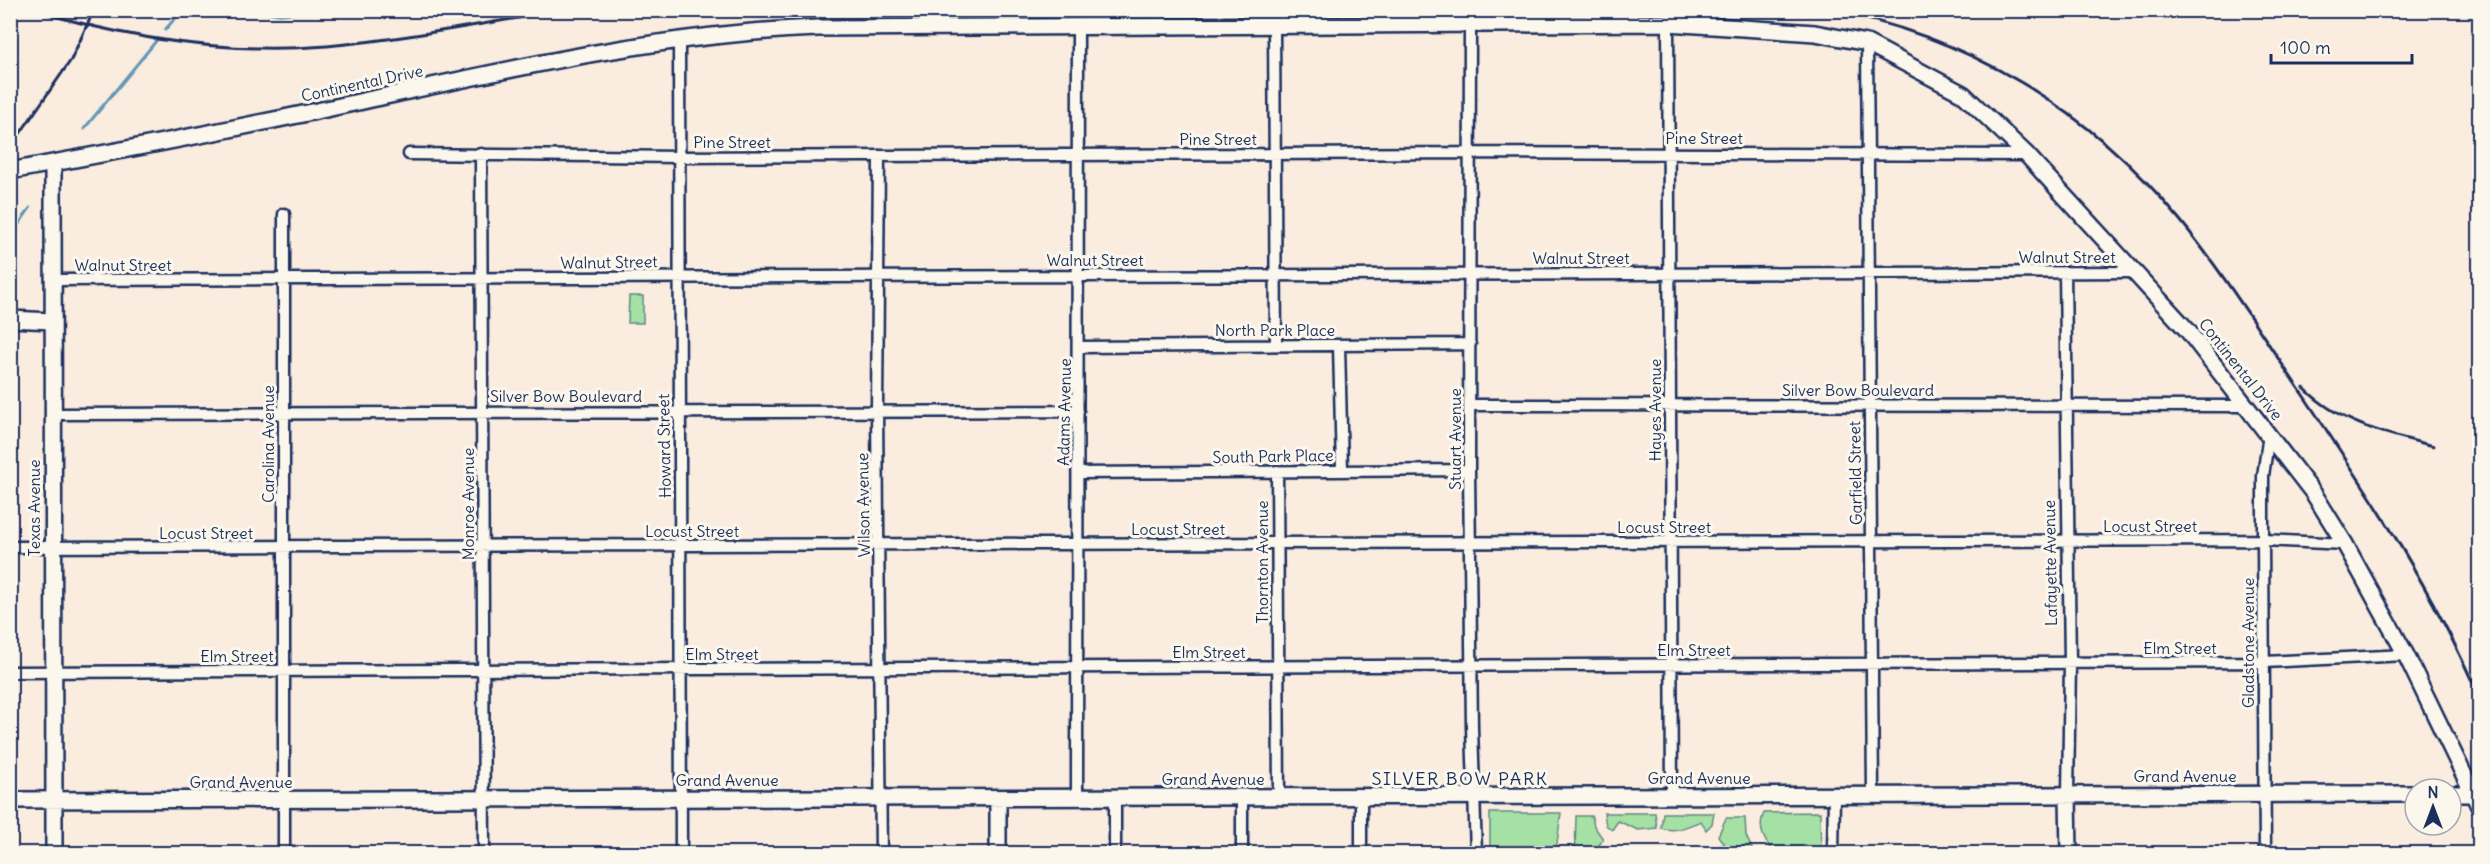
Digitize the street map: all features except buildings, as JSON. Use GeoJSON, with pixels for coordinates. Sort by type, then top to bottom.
{"type":"FeatureCollection","features":[{"type":"Feature","properties":{"kind":"main road","name":"Continental Drive"},"geometry":{"type":"LineString","coordinates":[[10,171],[130,147],[203,136],[585,54],[728,32],[818,28],[1668,23],[1815,33],[1867,43],[1963,94],[2027,155],[2136,272],[2247,406],[2314,494],[2346,544],[2406,655],[2476,801]]}},
{"type":"Feature","properties":{"kind":"main road","name":"Texas Avenue"},"geometry":{"type":"LineString","coordinates":[[53,163],[54,854]]}},
{"type":"Feature","properties":{"kind":"main road"},"geometry":{"type":"LineString","coordinates":[[10,320],[52,321]]}},
{"type":"Feature","properties":{"kind":"main road","name":"Grand Avenue"},"geometry":{"type":"LineString","coordinates":[[10,800],[2403,794]]}},
{"type":"Feature","properties":{"kind":"main road","name":"Lafayette Avenue"},"geometry":{"type":"LineString","coordinates":[[2068,795],[2069,854]]}},
{"type":"Feature","properties":{"kind":"main road"},"geometry":{"type":"LineString","coordinates":[[998,798],[998,854]]}},
{"type":"Feature","properties":{"kind":"street","name":"Stuart Avenue"},"geometry":{"type":"LineString","coordinates":[[1470,23],[1469,470],[1476,854]]}},
{"type":"Feature","properties":{"kind":"street","name":"Hayes Avenue"},"geometry":{"type":"LineString","coordinates":[[1668,23],[1672,796]]}},
{"type":"Feature","properties":{"kind":"street","name":"Adams Avenue"},"geometry":{"type":"LineString","coordinates":[[1077,798],[1080,347],[1078,26]]}},
{"type":"Feature","properties":{"kind":"street"},"geometry":{"type":"LineString","coordinates":[[1274,26],[1276,345]]}},
{"type":"Feature","properties":{"kind":"street","name":"Howard Street"},"geometry":{"type":"LineString","coordinates":[[679,38],[681,157],[678,411],[681,854]]}},
{"type":"Feature","properties":{"kind":"street","name":"Garfield Street"},"geometry":{"type":"LineString","coordinates":[[1867,43],[1873,795]]}},
{"type":"Feature","properties":{"kind":"street","name":"Pine Street"},"geometry":{"type":"LineString","coordinates":[[409,154],[681,157],[1868,152],[2027,155]]}},
{"type":"Feature","properties":{"kind":"street","name":"Monroe Avenue"},"geometry":{"type":"LineString","coordinates":[[481,154],[484,854]]}},
{"type":"Feature","properties":{"kind":"street","name":"Wilson Avenue"},"geometry":{"type":"LineString","coordinates":[[879,156],[879,798],[881,854]]}},
{"type":"Feature","properties":{"kind":"street","name":"Carolina Avenue"},"geometry":{"type":"LineString","coordinates":[[284,214],[284,854]]}},
{"type":"Feature","properties":{"kind":"street","name":"Lafayette Avenue"},"geometry":{"type":"LineString","coordinates":[[2065,272],[2070,663],[2068,795]]}},
{"type":"Feature","properties":{"kind":"street","name":"Walnut Street"},"geometry":{"type":"LineString","coordinates":[[53,280],[1079,274],[2136,272]]}},
{"type":"Feature","properties":{"kind":"street","name":"North Park Place"},"geometry":{"type":"LineString","coordinates":[[1080,347],[1470,344]]}},
{"type":"Feature","properties":{"kind":"street"},"geometry":{"type":"LineString","coordinates":[[1339,345],[1342,470]]}},
{"type":"Feature","properties":{"kind":"street","name":"Silver Bow Boulevard"},"geometry":{"type":"LineString","coordinates":[[1469,405],[2247,406]]}},
{"type":"Feature","properties":{"kind":"street","name":"Silver Bow Boulevard"},"geometry":{"type":"LineString","coordinates":[[53,414],[1078,411]]}},
{"type":"Feature","properties":{"kind":"street","name":"Gladstone Avenue"},"geometry":{"type":"LineString","coordinates":[[2265,854],[2265,662],[2262,540],[2263,476],[2269,434]]}},
{"type":"Feature","properties":{"kind":"street","name":"South Park Place"},"geometry":{"type":"LineString","coordinates":[[1078,473],[1469,470]]}},
{"type":"Feature","properties":{"kind":"street","name":"Thornton Avenue"},"geometry":{"type":"LineString","coordinates":[[1277,471],[1279,797]]}},
{"type":"Feature","properties":{"kind":"street","name":"Locust Street"},"geometry":{"type":"LineString","coordinates":[[10,548],[2262,540],[2346,544]]}},
{"type":"Feature","properties":{"kind":"street","name":"Elm Street"},"geometry":{"type":"LineString","coordinates":[[10,672],[2265,662],[2406,655]]}},
{"type":"Feature","properties":{"kind":"street"},"geometry":{"type":"LineString","coordinates":[[1833,795],[1833,854]]}},
{"type":"Feature","properties":{"kind":"street"},"geometry":{"type":"LineString","coordinates":[[1242,797],[1242,854]]}},
{"type":"Feature","properties":{"kind":"street"},"geometry":{"type":"LineString","coordinates":[[1361,797],[1361,854]]}},
{"type":"Feature","properties":{"kind":"street"},"geometry":{"type":"LineString","coordinates":[[1115,798],[1115,854]]}},
{"type":"Feature","properties":{"kind":"green space"},"geometry":{"type":"Polygon","coordinates":[[[629,296],[643,296],[643,323],[628,323],[629,296]]]}},
{"type":"Feature","properties":{"kind":"green space"},"geometry":{"type":"Polygon","coordinates":[[[1820,812],[1821,853],[1776,853],[1765,840],[1761,824],[1764,813],[1820,812]]]}},
{"type":"Feature","properties":{"kind":"green space"},"geometry":{"type":"Polygon","coordinates":[[[1490,813],[1561,813],[1556,851],[1545,846],[1544,853],[1490,853],[1490,813]]]}},
{"type":"Feature","properties":{"kind":"green space"},"geometry":{"type":"Polygon","coordinates":[[[1604,813],[1655,813],[1657,828],[1638,830],[1618,821],[1612,830],[1606,825],[1604,813]]]}},
{"type":"Feature","properties":{"kind":"green space"},"geometry":{"type":"Polygon","coordinates":[[[1663,813],[1714,813],[1712,824],[1706,830],[1701,821],[1676,829],[1661,828],[1663,813]]]}},
{"type":"Feature","properties":{"kind":"green space"},"geometry":{"type":"Polygon","coordinates":[[[1576,816],[1592,816],[1594,826],[1603,839],[1594,853],[1575,853],[1576,816]]]}},
{"type":"Feature","properties":{"kind":"green space"},"geometry":{"type":"Polygon","coordinates":[[[1726,818],[1745,818],[1746,836],[1754,853],[1708,853],[1724,844],[1718,836],[1726,818]]]}},
{"type":"Feature","properties":{"kind":"water"},"geometry":{"type":"Polygon","coordinates":[[[259,11],[314,11],[280,15],[259,11]]]}},
{"type":"Feature","properties":{"kind":"water"},"geometry":{"type":"Polygon","coordinates":[[[314,11],[387,11],[377,14],[314,11]]]}},
{"type":"Feature","properties":{"kind":"waterway"},"geometry":{"type":"LineString","coordinates":[[165,30],[182,10]]}},
{"type":"Feature","properties":{"kind":"waterway"},"geometry":{"type":"LineString","coordinates":[[84,129],[156,41]]}},
{"type":"Feature","properties":{"kind":"waterway"},"geometry":{"type":"LineString","coordinates":[[10,237],[30,208]]}},
{"type":"Feature","properties":{"kind":"railway"},"geometry":{"type":"LineString","coordinates":[[35,10],[143,37],[253,48],[327,46],[386,39],[565,10]]}},
{"type":"Feature","properties":{"kind":"railway"},"geometry":{"type":"LineString","coordinates":[[10,148],[71,60],[94,10]]}},
{"type":"Feature","properties":{"kind":"railway"},"geometry":{"type":"LineString","coordinates":[[1825,10],[1877,21],[1927,37],[1976,58],[2022,83],[2065,112],[2106,144],[2145,180],[2213,262],[2352,469],[2421,581],[2480,699]]}},
{"type":"Feature","properties":{"kind":"railway"},"geometry":{"type":"LineString","coordinates":[[2304,388],[2333,411],[2348,419],[2381,432],[2434,446]]}},
{"type":"Feature","properties":{"kind":"district","name":"SILVER BOW PARK"},"geometry":{"type":"Point","coordinates":[1460,779]}}]}
